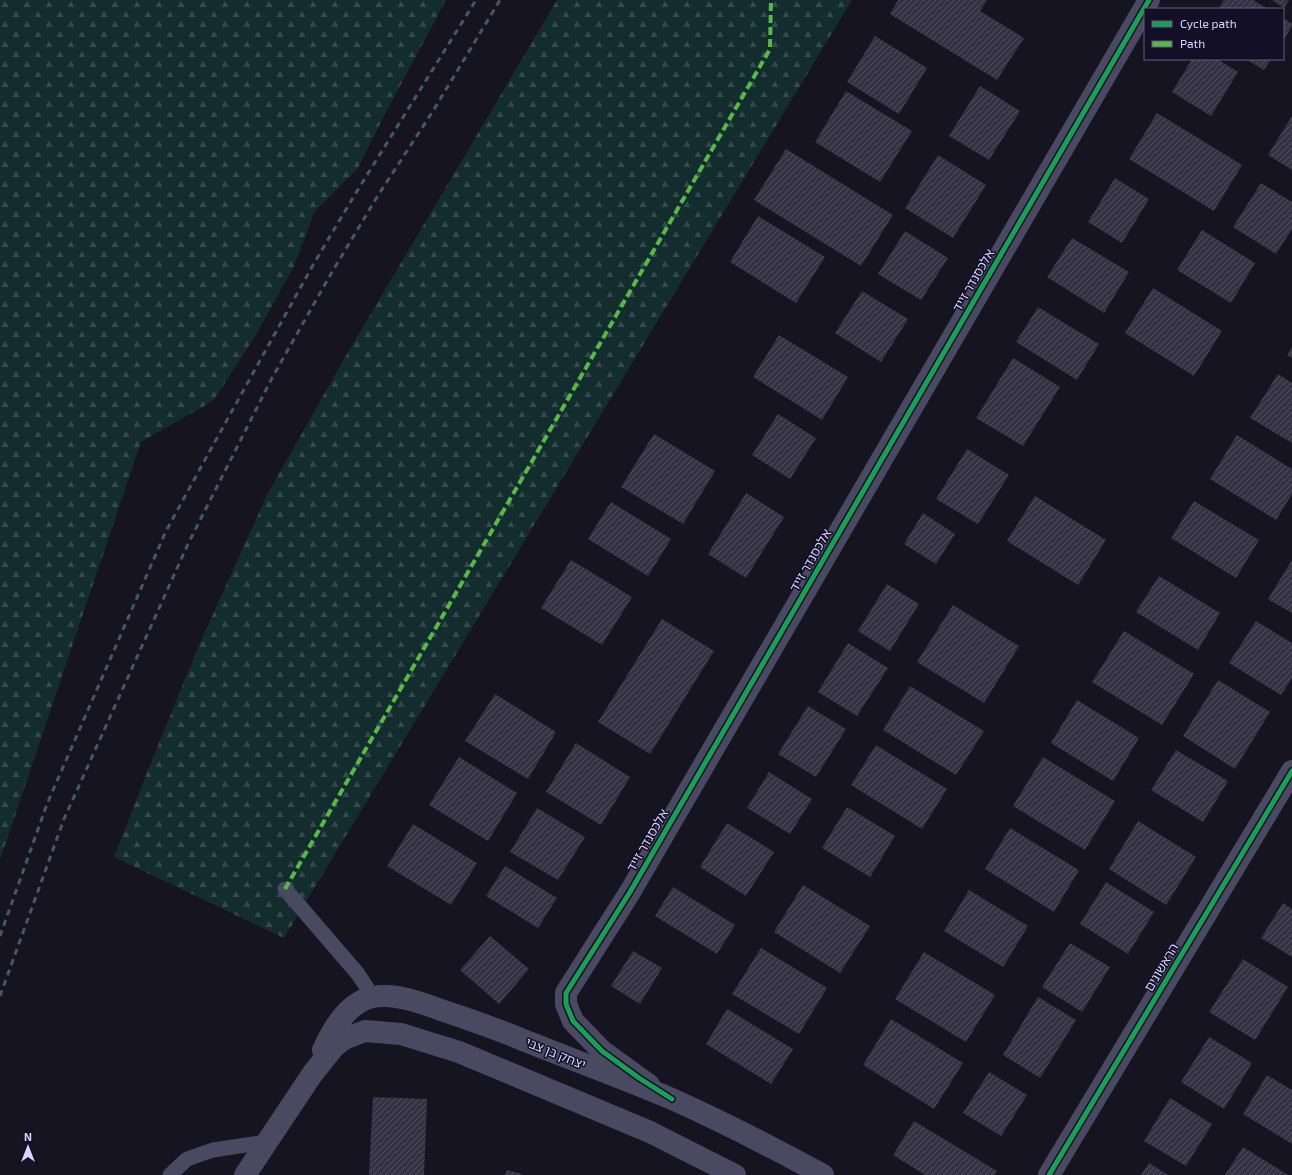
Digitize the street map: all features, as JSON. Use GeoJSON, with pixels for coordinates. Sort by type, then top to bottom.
{"type":"FeatureCollection","features":[{"type":"Feature","properties":{"kind":"street","name":"אלכסנדר זייד"},"geometry":{"type":"LineString","coordinates":[[672,1099],[639,1078],[602,1051],[573,1021],[566,1004],[566,993],[642,872],[1144,9]]}},
{"type":"Feature","properties":{"kind":"street","name":"הראשונים"},"geometry":{"type":"LineString","coordinates":[[1049,1175],[1292,771]]}},
{"type":"Feature","properties":{"kind":"street","name":"יצחק בן צבי"},"geometry":{"type":"LineString","coordinates":[[313,1073],[327,1043],[349,1009],[362,1001],[373,997],[386,996],[403,998],[483,1024],[672,1099],[773,1148],[823,1175]]}},
{"type":"Feature","properties":{"kind":"street","name":"יצחק בן צבי"},"geometry":{"type":"LineString","coordinates":[[245,1175],[313,1073],[334,1047],[344,1039],[365,1031],[401,1034],[459,1052],[643,1129],[735,1175]]}},
{"type":"Feature","properties":{"kind":"lane"},"geometry":{"type":"LineString","coordinates":[[285,889],[358,974],[373,997]]}},
{"type":"Feature","properties":{"kind":"lane"},"geometry":{"type":"LineString","coordinates":[[170,1175],[187,1159],[213,1150],[266,1142]]}},
{"type":"Feature","properties":{"kind":"green space"},"geometry":{"type":"Polygon","coordinates":[[[0,0],[446,0],[358,168],[315,211],[294,266],[254,338],[213,401],[141,442],[0,860],[0,0]]]}},
{"type":"Feature","properties":{"kind":"green space"},"geometry":{"type":"Polygon","coordinates":[[[557,0],[852,0],[284,938],[114,857],[199,645],[267,495],[344,359],[557,0]]]}},
{"type":"Feature","properties":{"kind":"building"},"geometry":{"type":"Polygon","coordinates":[[[898,0],[987,0],[980,11],[1024,38],[997,80],[890,14],[898,0]]]}},
{"type":"Feature","properties":{"kind":"building"},"geometry":{"type":"Polygon","coordinates":[[[1224,0],[1253,0],[1266,8],[1219,8],[1224,0]]]}},
{"type":"Feature","properties":{"kind":"building"},"geometry":{"type":"Polygon","coordinates":[[[1272,0],[1289,0],[1284,8],[1272,0]]]}},
{"type":"Feature","properties":{"kind":"building"},"geometry":{"type":"Polygon","coordinates":[[[1284,19],[1292,24],[1284,39],[1284,19]]]}},
{"type":"Feature","properties":{"kind":"building"},"geometry":{"type":"Polygon","coordinates":[[[875,36],[927,68],[899,114],[847,82],[875,36]]]}},
{"type":"Feature","properties":{"kind":"building"},"geometry":{"type":"Polygon","coordinates":[[[1191,60],[1219,60],[1238,72],[1211,116],[1172,92],[1191,60]]]}},
{"type":"Feature","properties":{"kind":"building"},"geometry":{"type":"Polygon","coordinates":[[[1248,60],[1270,60],[1264,70],[1248,60]]]}},
{"type":"Feature","properties":{"kind":"building"},"geometry":{"type":"Polygon","coordinates":[[[980,86],[1020,111],[989,160],[949,136],[980,86]]]}},
{"type":"Feature","properties":{"kind":"building"},"geometry":{"type":"Polygon","coordinates":[[[846,91],[912,131],[880,182],[815,142],[846,91]]]}},
{"type":"Feature","properties":{"kind":"building"},"geometry":{"type":"Polygon","coordinates":[[[1157,113],[1242,165],[1214,211],[1129,159],[1157,113]]]}},
{"type":"Feature","properties":{"kind":"building"},"geometry":{"type":"Polygon","coordinates":[[[1292,116],[1292,170],[1268,155],[1292,116]]]}},
{"type":"Feature","properties":{"kind":"building"},"geometry":{"type":"Polygon","coordinates":[[[786,149],[893,215],[861,266],[754,200],[786,149]]]}},
{"type":"Feature","properties":{"kind":"building"},"geometry":{"type":"Polygon","coordinates":[[[938,155],[986,185],[953,238],[905,208],[938,155]]]}},
{"type":"Feature","properties":{"kind":"building"},"geometry":{"type":"Polygon","coordinates":[[[1115,178],[1149,199],[1122,243],[1088,222],[1115,178]]]}},
{"type":"Feature","properties":{"kind":"building"},"geometry":{"type":"Polygon","coordinates":[[[1261,183],[1292,202],[1292,229],[1276,254],[1233,227],[1261,183]]]}},
{"type":"Feature","properties":{"kind":"building"},"geometry":{"type":"Polygon","coordinates":[[[758,216],[825,257],[796,303],[730,262],[758,216]]]}},
{"type":"Feature","properties":{"kind":"building"},"geometry":{"type":"Polygon","coordinates":[[[1202,230],[1255,263],[1231,303],[1177,270],[1202,230]]]}},
{"type":"Feature","properties":{"kind":"building"},"geometry":{"type":"Polygon","coordinates":[[[905,231],[948,258],[921,300],[878,274],[905,231]]]}},
{"type":"Feature","properties":{"kind":"building"},"geometry":{"type":"Polygon","coordinates":[[[1072,238],[1129,272],[1104,313],[1047,277],[1072,238]]]}},
{"type":"Feature","properties":{"kind":"building"},"geometry":{"type":"Polygon","coordinates":[[[1153,288],[1222,331],[1194,376],[1125,333],[1153,288]]]}},
{"type":"Feature","properties":{"kind":"building"},"geometry":{"type":"Polygon","coordinates":[[[862,291],[908,319],[881,362],[835,333],[862,291]]]}},
{"type":"Feature","properties":{"kind":"building"},"geometry":{"type":"Polygon","coordinates":[[[1038,307],[1099,344],[1077,380],[1016,342],[1038,307]]]}},
{"type":"Feature","properties":{"kind":"building"},"geometry":{"type":"Polygon","coordinates":[[[779,335],[848,377],[822,420],[753,377],[779,335]]]}},
{"type":"Feature","properties":{"kind":"building"},"geometry":{"type":"Polygon","coordinates":[[[1292,347],[1292,358],[1287,355],[1292,347]]]}},
{"type":"Feature","properties":{"kind":"building"},"geometry":{"type":"Polygon","coordinates":[[[1013,358],[1060,387],[1023,446],[976,418],[1013,358]]]}},
{"type":"Feature","properties":{"kind":"building"},"geometry":{"type":"Polygon","coordinates":[[[1278,374],[1292,383],[1292,443],[1250,418],[1278,374]]]}},
{"type":"Feature","properties":{"kind":"building"},"geometry":{"type":"Polygon","coordinates":[[[778,414],[816,438],[790,479],[752,455],[778,414]]]}},
{"type":"Feature","properties":{"kind":"building"},"geometry":{"type":"Polygon","coordinates":[[[654,434],[715,471],[683,524],[621,487],[654,434]]]}},
{"type":"Feature","properties":{"kind":"building"},"geometry":{"type":"Polygon","coordinates":[[[1237,435],[1292,469],[1292,494],[1276,520],[1210,479],[1237,435]]]}},
{"type":"Feature","properties":{"kind":"building"},"geometry":{"type":"Polygon","coordinates":[[[967,449],[1009,475],[978,524],[936,499],[967,449]]]}},
{"type":"Feature","properties":{"kind":"building"},"geometry":{"type":"Polygon","coordinates":[[[746,493],[784,517],[746,578],[708,554],[746,493]]]}},
{"type":"Feature","properties":{"kind":"building"},"geometry":{"type":"Polygon","coordinates":[[[1035,496],[1106,540],[1078,585],[1007,541],[1035,496]]]}},
{"type":"Feature","properties":{"kind":"building"},"geometry":{"type":"Polygon","coordinates":[[[1194,501],[1259,540],[1236,578],[1171,538],[1194,501]]]}},
{"type":"Feature","properties":{"kind":"building"},"geometry":{"type":"Polygon","coordinates":[[[611,502],[671,539],[648,576],[588,539],[611,502]]]}},
{"type":"Feature","properties":{"kind":"building"},"geometry":{"type":"Polygon","coordinates":[[[923,513],[955,534],[936,564],[904,544],[923,513]]]}},
{"type":"Feature","properties":{"kind":"building"},"geometry":{"type":"Polygon","coordinates":[[[571,560],[632,597],[602,645],[541,608],[571,560]]]}},
{"type":"Feature","properties":{"kind":"building"},"geometry":{"type":"Polygon","coordinates":[[[1292,560],[1292,613],[1268,599],[1292,560]]]}},
{"type":"Feature","properties":{"kind":"building"},"geometry":{"type":"Polygon","coordinates":[[[1159,576],[1220,613],[1198,650],[1136,612],[1159,576]]]}},
{"type":"Feature","properties":{"kind":"building"},"geometry":{"type":"Polygon","coordinates":[[[887,584],[919,604],[890,651],[858,631],[887,584]]]}},
{"type":"Feature","properties":{"kind":"building"},"geometry":{"type":"Polygon","coordinates":[[[953,605],[1019,646],[984,703],[917,662],[953,605]]]}},
{"type":"Feature","properties":{"kind":"building"},"geometry":{"type":"Polygon","coordinates":[[[662,619],[714,651],[650,754],[598,722],[662,619]]]}},
{"type":"Feature","properties":{"kind":"building"},"geometry":{"type":"Polygon","coordinates":[[[1256,621],[1292,643],[1292,678],[1281,695],[1229,663],[1256,621]]]}},
{"type":"Feature","properties":{"kind":"building"},"geometry":{"type":"Polygon","coordinates":[[[1124,631],[1194,674],[1162,725],[1092,682],[1124,631]]]}},
{"type":"Feature","properties":{"kind":"building"},"geometry":{"type":"Polygon","coordinates":[[[848,643],[888,668],[857,716],[818,692],[848,643]]]}},
{"type":"Feature","properties":{"kind":"building"},"geometry":{"type":"Polygon","coordinates":[[[1218,680],[1270,712],[1235,769],[1183,736],[1218,680]]]}},
{"type":"Feature","properties":{"kind":"building"},"geometry":{"type":"Polygon","coordinates":[[[910,686],[984,731],[956,775],[883,730],[910,686]]]}},
{"type":"Feature","properties":{"kind":"building"},"geometry":{"type":"Polygon","coordinates":[[[495,694],[556,732],[528,779],[465,741],[495,694]]]}},
{"type":"Feature","properties":{"kind":"building"},"geometry":{"type":"Polygon","coordinates":[[[1077,700],[1139,738],[1113,781],[1051,743],[1077,700]]]}},
{"type":"Feature","properties":{"kind":"building"},"geometry":{"type":"Polygon","coordinates":[[[808,706],[846,729],[816,777],[778,754],[808,706]]]}},
{"type":"Feature","properties":{"kind":"building"},"geometry":{"type":"Polygon","coordinates":[[[576,743],[630,777],[601,825],[546,792],[576,743]]]}},
{"type":"Feature","properties":{"kind":"building"},"geometry":{"type":"Polygon","coordinates":[[[876,745],[947,789],[922,829],[851,785],[876,745]]]}},
{"type":"Feature","properties":{"kind":"building"},"geometry":{"type":"Polygon","coordinates":[[[1176,750],[1228,781],[1203,822],[1151,790],[1176,750]]]}},
{"type":"Feature","properties":{"kind":"building"},"geometry":{"type":"Polygon","coordinates":[[[459,757],[517,793],[488,841],[429,805],[459,757]]]}},
{"type":"Feature","properties":{"kind":"building"},"geometry":{"type":"Polygon","coordinates":[[[1043,757],[1115,801],[1085,850],[1013,806],[1043,757]]]}},
{"type":"Feature","properties":{"kind":"building"},"geometry":{"type":"Polygon","coordinates":[[[769,772],[812,799],[790,834],[747,808],[769,772]]]}},
{"type":"Feature","properties":{"kind":"building"},"geometry":{"type":"Polygon","coordinates":[[[847,807],[895,836],[870,877],[822,848],[847,807]]]}},
{"type":"Feature","properties":{"kind":"building"},"geometry":{"type":"Polygon","coordinates":[[[537,808],[585,837],[558,880],[510,852],[537,808]]]}},
{"type":"Feature","properties":{"kind":"building"},"geometry":{"type":"Polygon","coordinates":[[[1138,821],[1196,857],[1166,905],[1109,869],[1138,821]]]}},
{"type":"Feature","properties":{"kind":"building"},"geometry":{"type":"Polygon","coordinates":[[[727,823],[774,852],[746,896],[700,867],[727,823]]]}},
{"type":"Feature","properties":{"kind":"building"},"geometry":{"type":"Polygon","coordinates":[[[413,824],[477,863],[451,905],[387,866],[413,824]]]}},
{"type":"Feature","properties":{"kind":"building"},"geometry":{"type":"Polygon","coordinates":[[[1010,828],[1079,870],[1054,912],[985,869],[1010,828]]]}},
{"type":"Feature","properties":{"kind":"building"},"geometry":{"type":"Polygon","coordinates":[[[505,866],[557,898],[538,928],[486,896],[505,866]]]}},
{"type":"Feature","properties":{"kind":"building"},"geometry":{"type":"Polygon","coordinates":[[[1106,882],[1154,912],[1128,954],[1080,924],[1106,882]]]}},
{"type":"Feature","properties":{"kind":"building"},"geometry":{"type":"Polygon","coordinates":[[[803,885],[870,926],[840,973],[774,932],[803,885]]]}},
{"type":"Feature","properties":{"kind":"building"},"geometry":{"type":"Polygon","coordinates":[[[673,887],[735,925],[717,954],[655,916],[673,887]]]}},
{"type":"Feature","properties":{"kind":"building"},"geometry":{"type":"Polygon","coordinates":[[[969,890],[1028,926],[1003,967],[944,931],[969,890]]]}},
{"type":"Feature","properties":{"kind":"building"},"geometry":{"type":"Polygon","coordinates":[[[1283,903],[1292,909],[1292,957],[1261,938],[1283,903]]]}},
{"type":"Feature","properties":{"kind":"building"},"geometry":{"type":"Polygon","coordinates":[[[490,936],[529,969],[499,1004],[460,970],[490,936]]]}},
{"type":"Feature","properties":{"kind":"building"},"geometry":{"type":"Polygon","coordinates":[[[1070,943],[1110,967],[1082,1012],[1042,987],[1070,943]]]}},
{"type":"Feature","properties":{"kind":"building"},"geometry":{"type":"Polygon","coordinates":[[[761,948],[827,988],[799,1034],[732,994],[761,948]]]}},
{"type":"Feature","properties":{"kind":"building"},"geometry":{"type":"Polygon","coordinates":[[[633,951],[662,968],[640,1004],[611,986],[633,951]]]}},
{"type":"Feature","properties":{"kind":"building"},"geometry":{"type":"Polygon","coordinates":[[[924,952],[995,995],[966,1042],[895,999],[924,952]]]}},
{"type":"Feature","properties":{"kind":"building"},"geometry":{"type":"Polygon","coordinates":[[[1243,959],[1288,987],[1255,1040],[1209,1012],[1243,959]]]}},
{"type":"Feature","properties":{"kind":"building"},"geometry":{"type":"Polygon","coordinates":[[[1038,997],[1076,1020],[1040,1078],[1003,1055],[1038,997]]]}},
{"type":"Feature","properties":{"kind":"building"},"geometry":{"type":"Polygon","coordinates":[[[727,1009],[793,1049],[771,1084],[706,1044],[727,1009]]]}},
{"type":"Feature","properties":{"kind":"building"},"geometry":{"type":"Polygon","coordinates":[[[891,1019],[963,1063],[934,1109],[863,1065],[891,1019]]]}},
{"type":"Feature","properties":{"kind":"building"},"geometry":{"type":"Polygon","coordinates":[[[1209,1037],[1252,1063],[1224,1109],[1181,1082],[1209,1037]]]}},
{"type":"Feature","properties":{"kind":"building"},"geometry":{"type":"Polygon","coordinates":[[[989,1072],[1027,1095],[1001,1136],[963,1113],[989,1072]]]}},
{"type":"Feature","properties":{"kind":"building"},"geometry":{"type":"Polygon","coordinates":[[[1267,1075],[1292,1090],[1292,1144],[1243,1114],[1267,1075]]]}},
{"type":"Feature","properties":{"kind":"building"},"geometry":{"type":"Polygon","coordinates":[[[373,1097],[427,1099],[424,1175],[369,1175],[373,1097]]]}},
{"type":"Feature","properties":{"kind":"building"},"geometry":{"type":"Polygon","coordinates":[[[1170,1098],[1212,1124],[1186,1166],[1144,1141],[1170,1098]]]}},
{"type":"Feature","properties":{"kind":"building"},"geometry":{"type":"Polygon","coordinates":[[[914,1121],[997,1171],[995,1175],[925,1175],[893,1155],[914,1121]]]}},
{"type":"Feature","properties":{"kind":"building"},"geometry":{"type":"Polygon","coordinates":[[[1243,1147],[1288,1175],[1225,1175],[1243,1147]]]}},
{"type":"Feature","properties":{"kind":"building"},"geometry":{"type":"Polygon","coordinates":[[[1149,1163],[1168,1175],[1141,1175],[1149,1163]]]}},
{"type":"Feature","properties":{"kind":"building"},"geometry":{"type":"Polygon","coordinates":[[[507,1170],[522,1174],[522,1175],[505,1175],[507,1170]]]}},
{"type":"Feature","properties":{"kind":"railway"},"geometry":{"type":"LineString","coordinates":[[0,936],[47,804],[166,531],[313,265],[354,196],[476,0]]}},
{"type":"Feature","properties":{"kind":"railway"},"geometry":{"type":"LineString","coordinates":[[0,996],[64,819],[188,544],[272,378],[332,272],[377,197],[433,111],[500,0]]}},
{"type":"Feature","properties":{"kind":"marked path"},"geometry":{"type":"LineString","coordinates":[[285,889],[770,49],[771,0]]}},
{"type":"Feature","properties":{"kind":"cycle path"},"geometry":{"type":"LineString","coordinates":[[1144,8],[1149,0]]}},
{"type":"Feature","properties":{"kind":"cycle path"},"geometry":{"type":"LineString","coordinates":[[672,1099],[639,1078],[602,1051],[573,1021],[566,1004],[566,993],[630,892],[1144,9]]}},
{"type":"Feature","properties":{"kind":"cycle path"},"geometry":{"type":"LineString","coordinates":[[1049,1175],[1292,771]]}}]}
